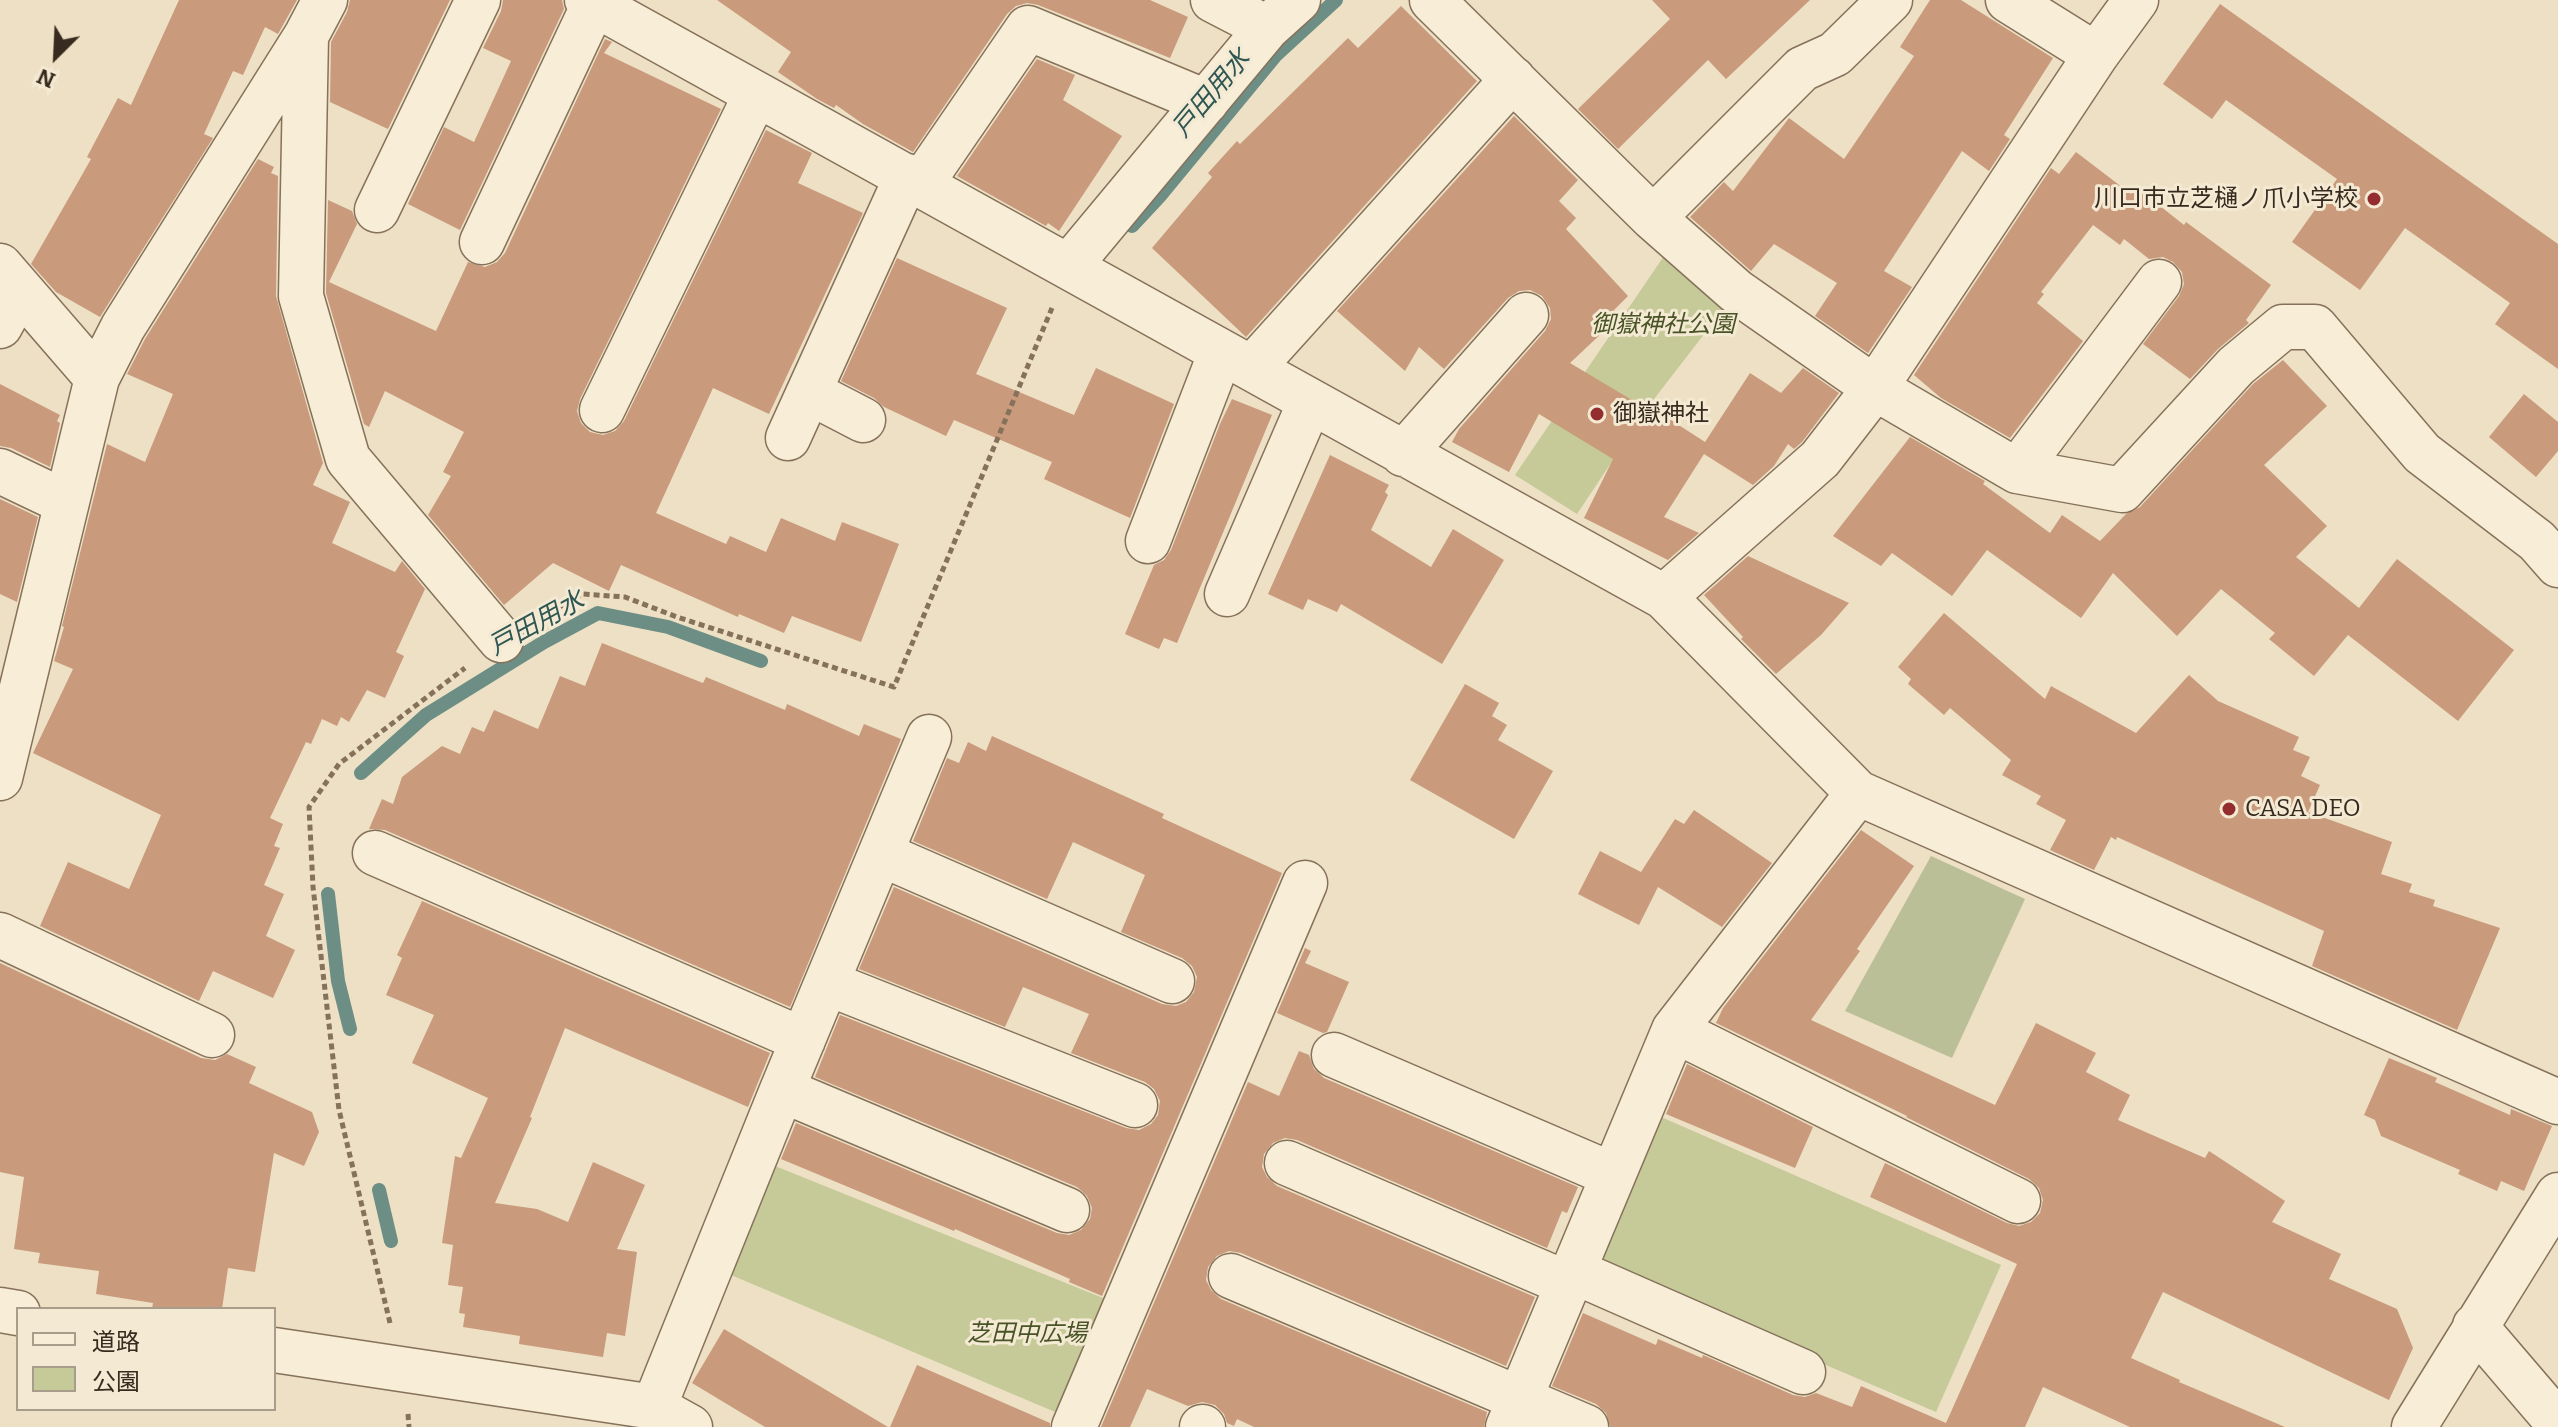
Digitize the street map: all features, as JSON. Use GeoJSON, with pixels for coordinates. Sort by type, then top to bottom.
{"type":"FeatureCollection","features":[{"type":"Feature","properties":{"kind":"street"},"geometry":{"type":"LineString","coordinates":[[377,210],[478,0]]}},
{"type":"Feature","properties":{"kind":"street"},"geometry":{"type":"LineString","coordinates":[[1069,266],[1282,14],[1213,0]]}},
{"type":"Feature","properties":{"kind":"street"},"geometry":{"type":"LineString","coordinates":[[1432,0],[1653,218],[1736,291],[1875,388],[2017,471],[2122,490],[2236,366],[2283,327],[2315,327],[2422,453],[2551,540]]}},
{"type":"Feature","properties":{"kind":"street"},"geometry":{"type":"LineString","coordinates":[[1653,218],[1802,69],[1835,54],[1890,0]]}},
{"type":"Feature","properties":{"kind":"street"},"geometry":{"type":"LineString","coordinates":[[2008,0],[2096,55]]}},
{"type":"Feature","properties":{"kind":"street"},"geometry":{"type":"LineString","coordinates":[[1664,597],[1820,459],[1875,388],[2096,55],[2136,0]]}},
{"type":"Feature","properties":{"kind":"street"},"geometry":{"type":"LineString","coordinates":[[482,242],[590,2],[1664,597],[1858,793],[2558,1102]]}},
{"type":"Feature","properties":{"kind":"street"},"geometry":{"type":"LineString","coordinates":[[0,778],[97,378],[123,327],[316,18]]}},
{"type":"Feature","properties":{"kind":"street"},"geometry":{"type":"LineString","coordinates":[[316,18],[301,296],[348,459],[501,640]]}},
{"type":"Feature","properties":{"kind":"street"},"geometry":{"type":"LineString","coordinates":[[788,438],[914,180],[1028,28],[1206,102]]}},
{"type":"Feature","properties":{"kind":"street"},"geometry":{"type":"LineString","coordinates":[[1148,541],[1236,360],[1513,79]]}},
{"type":"Feature","properties":{"kind":"street"},"geometry":{"type":"LineString","coordinates":[[602,410],[756,94]]}},
{"type":"Feature","properties":{"kind":"street"},"geometry":{"type":"LineString","coordinates":[[2017,471],[2159,282]]}},
{"type":"Feature","properties":{"kind":"street"},"geometry":{"type":"LineString","coordinates":[[7,294],[97,378]]}},
{"type":"Feature","properties":{"kind":"street"},"geometry":{"type":"LineString","coordinates":[[1403,454],[1526,315]]}},
{"type":"Feature","properties":{"kind":"street"},"geometry":{"type":"LineString","coordinates":[[809,392],[863,420]]}},
{"type":"Feature","properties":{"kind":"street"},"geometry":{"type":"LineString","coordinates":[[1227,594],[1310,402]]}},
{"type":"Feature","properties":{"kind":"street"},"geometry":{"type":"LineString","coordinates":[[0,471],[65,502]]}},
{"type":"Feature","properties":{"kind":"street"},"geometry":{"type":"LineString","coordinates":[[276,1350],[405,1369],[672,1417],[782,1090],[929,737]]}},
{"type":"Feature","properties":{"kind":"street"},"geometry":{"type":"LineString","coordinates":[[1514,1412],[1674,1030],[1858,793]]}},
{"type":"Feature","properties":{"kind":"street"},"geometry":{"type":"LineString","coordinates":[[375,853],[803,1040]]}},
{"type":"Feature","properties":{"kind":"street"},"geometry":{"type":"LineString","coordinates":[[881,854],[1172,981]]}},
{"type":"Feature","properties":{"kind":"street"},"geometry":{"type":"LineString","coordinates":[[1074,1427],[1305,883]]}},
{"type":"Feature","properties":{"kind":"street"},"geometry":{"type":"LineString","coordinates":[[0,935],[212,1035]]}},
{"type":"Feature","properties":{"kind":"street"},"geometry":{"type":"LineString","coordinates":[[827,983],[1135,1105]]}},
{"type":"Feature","properties":{"kind":"street"},"geometry":{"type":"LineString","coordinates":[[1674,1030],[2018,1201]]}},
{"type":"Feature","properties":{"kind":"street"},"geometry":{"type":"LineString","coordinates":[[1334,1055],[1613,1175]]}},
{"type":"Feature","properties":{"kind":"street"},"geometry":{"type":"LineString","coordinates":[[782,1090],[1067,1210]]}},
{"type":"Feature","properties":{"kind":"street"},"geometry":{"type":"LineString","coordinates":[[1287,1163],[1803,1372]]}},
{"type":"Feature","properties":{"kind":"street"},"geometry":{"type":"LineString","coordinates":[[2414,1427],[2558,1195]]}},
{"type":"Feature","properties":{"kind":"street"},"geometry":{"type":"LineString","coordinates":[[1231,1276],[1514,1412],[1586,1427]]}},
{"type":"Feature","properties":{"kind":"street"},"geometry":{"type":"LineString","coordinates":[[2475,1326],[2558,1423]]}},
{"type":"Feature","properties":{"kind":"path"},"geometry":{"type":"LineString","coordinates":[[409,1427],[405,1369],[388,1317],[339,1110],[313,887],[309,807],[339,764],[501,640],[582,594],[625,597],[677,617],[894,687],[1069,266]]}},
{"type":"Feature","properties":{"kind":"green space","name":"御嶽神社公園"},"geometry":{"type":"Polygon","coordinates":[[[1666,253],[1725,307],[1651,403],[1577,514],[1515,475],[1666,253]]]}},
{"type":"Feature","properties":{"kind":"green space"},"geometry":{"type":"Polygon","coordinates":[[[1931,856],[2025,899],[1952,1058],[1845,1011],[1931,856]]]}},
{"type":"Feature","properties":{"kind":"green space"},"geometry":{"type":"Polygon","coordinates":[[[1661,1117],[2001,1265],[1936,1412],[1596,1267],[1661,1117]]]}},
{"type":"Feature","properties":{"kind":"green space","name":"芝田中広場"},"geometry":{"type":"Polygon","coordinates":[[[775,1166],[1118,1304],[1067,1417],[731,1275],[775,1166]]]}},
{"type":"Feature","properties":{"kind":"building"},"geometry":{"type":"Polygon","coordinates":[[[179,0],[297,0],[278,34],[265,27],[243,75],[233,71],[204,134],[213,138],[100,317],[56,292],[31,264],[91,159],[87,157],[118,98],[131,105],[179,0]]]}},
{"type":"Feature","properties":{"kind":"building"},"geometry":{"type":"Polygon","coordinates":[[[350,0],[450,0],[388,129],[330,102],[331,42],[350,0]]]}},
{"type":"Feature","properties":{"kind":"building"},"geometry":{"type":"Polygon","coordinates":[[[503,0],[562,0],[564,9],[460,230],[408,204],[444,127],[474,142],[511,61],[483,48],[503,0]]]}},
{"type":"Feature","properties":{"kind":"building"},"geometry":{"type":"Polygon","coordinates":[[[717,0],[1150,0],[1188,17],[1170,58],[1038,5],[1027,3],[1016,6],[1007,14],[913,152],[836,105],[834,108],[817,99],[778,72],[791,52],[717,0]]]}},
{"type":"Feature","properties":{"kind":"building"},"geometry":{"type":"Polygon","coordinates":[[[1652,0],[1810,0],[1726,79],[1708,60],[1618,149],[1578,109],[1670,19],[1652,0]]]}},
{"type":"Feature","properties":{"kind":"building"},"geometry":{"type":"Polygon","coordinates":[[[1930,0],[1961,0],[2053,58],[2004,135],[2010,139],[1989,171],[1962,151],[1884,271],[1912,287],[1868,353],[1815,316],[1837,283],[1774,244],[1751,271],[1690,217],[1724,182],[1733,191],[1789,118],[1844,159],[1914,56],[1900,47],[1930,0]]]}},
{"type":"Feature","properties":{"kind":"building"},"geometry":{"type":"Polygon","coordinates":[[[2220,4],[2558,244],[2558,369],[2495,324],[2510,303],[2405,228],[2360,290],[2292,242],[2337,179],[2226,100],[2212,119],[2163,84],[2220,4]]]}},
{"type":"Feature","properties":{"kind":"building"},"geometry":{"type":"Polygon","coordinates":[[[1401,6],[1477,81],[1246,337],[1152,248],[1212,177],[1208,173],[1237,141],[1240,144],[1348,38],[1358,48],[1401,6]]]}},
{"type":"Feature","properties":{"kind":"building"},"geometry":{"type":"Polygon","coordinates":[[[605,39],[612,42],[604,53],[721,109],[580,399],[577,411],[581,423],[590,432],[603,435],[615,431],[624,421],[766,130],[812,153],[798,183],[863,213],[769,414],[713,388],[656,513],[726,544],[730,536],[766,552],[781,518],[835,541],[842,522],[899,544],[861,642],[792,616],[784,633],[739,614],[738,617],[621,565],[609,591],[553,563],[504,605],[428,515],[451,476],[443,472],[464,432],[385,391],[369,427],[364,424],[326,293],[328,200],[352,211],[357,224],[329,282],[436,331],[468,262],[485,267],[497,262],[505,253],[605,39]]]}},
{"type":"Feature","properties":{"kind":"building"},"geometry":{"type":"Polygon","coordinates":[[[1037,59],[1075,75],[1063,100],[1122,136],[1059,231],[957,176],[1037,59]]]}},
{"type":"Feature","properties":{"kind":"building"},"geometry":{"type":"Polygon","coordinates":[[[1514,116],[1578,180],[1559,201],[1576,218],[1566,229],[1628,296],[1614,310],[1620,316],[1570,363],[1652,412],[1654,409],[1705,442],[1750,373],[1781,393],[1803,368],[1839,393],[1802,442],[1794,449],[1788,444],[1774,466],[1753,485],[1704,454],[1664,517],[1699,533],[1668,560],[1584,518],[1613,459],[1539,414],[1509,472],[1452,442],[1459,429],[1545,331],[1551,319],[1550,308],[1542,296],[1530,290],[1519,291],[1508,298],[1444,369],[1419,347],[1405,371],[1337,311],[1514,116]]]}},
{"type":"Feature","properties":{"kind":"building"},"geometry":{"type":"Polygon","coordinates":[[[2076,152],[2131,194],[2136,187],[2184,225],[2186,222],[2271,285],[2246,320],[2249,323],[2218,349],[2190,379],[2143,344],[2179,296],[2184,284],[2182,272],[2163,257],[2149,259],[2124,239],[2120,245],[2093,225],[2041,292],[2044,294],[2037,303],[2083,341],[2010,438],[1941,398],[1914,375],[2051,168],[2059,174],[2076,152]]]}},
{"type":"Feature","properties":{"kind":"building"},"geometry":{"type":"Polygon","coordinates":[[[258,159],[274,167],[271,173],[278,176],[276,296],[323,463],[313,485],[350,502],[332,543],[395,572],[402,561],[425,589],[396,652],[404,656],[385,698],[367,690],[349,722],[341,717],[337,726],[322,719],[311,744],[306,742],[270,818],[283,824],[274,846],[280,848],[264,885],[284,894],[266,936],[295,950],[273,998],[213,971],[199,1001],[40,926],[68,862],[129,889],[161,815],[33,753],[73,669],[54,661],[107,444],[145,462],[173,394],[127,374],[145,339],[258,159]]]}},
{"type":"Feature","properties":{"kind":"building"},"geometry":{"type":"Polygon","coordinates":[[[897,258],[1007,308],[976,374],[1074,415],[1096,368],[1174,404],[1130,518],[1044,479],[1052,462],[954,420],[946,436],[884,407],[874,398],[841,381],[897,258]]]}},
{"type":"Feature","properties":{"kind":"building"},"geometry":{"type":"Polygon","coordinates":[[[2283,360],[2327,406],[2264,465],[2327,526],[2296,557],[2359,608],[2397,559],[2514,650],[2458,721],[2348,635],[2314,676],[2269,639],[2275,633],[2221,589],[2177,636],[2113,573],[2081,618],[1987,550],[1952,596],[1892,553],[1881,566],[1833,536],[1910,437],[1985,481],[1983,484],[2050,533],[2062,515],[2100,541],[2126,514],[2140,507],[2253,384],[2283,360]]]}},
{"type":"Feature","properties":{"kind":"building"},"geometry":{"type":"Polygon","coordinates":[[[0,384],[60,415],[50,467],[11,448],[0,446],[0,384]]]}},
{"type":"Feature","properties":{"kind":"building"},"geometry":{"type":"Polygon","coordinates":[[[2524,394],[2558,422],[2558,451],[2536,477],[2489,437],[2524,394]]]}},
{"type":"Feature","properties":{"kind":"building"},"geometry":{"type":"Polygon","coordinates":[[[1232,399],[1272,415],[1177,643],[1164,638],[1159,649],[1125,634],[1154,565],[1164,560],[1171,550],[1232,399]]]}},
{"type":"Feature","properties":{"kind":"building"},"geometry":{"type":"Polygon","coordinates":[[[1330,455],[1389,485],[1385,492],[1388,495],[1371,530],[1431,567],[1453,529],[1504,560],[1442,664],[1341,604],[1337,612],[1308,599],[1303,610],[1268,594],[1330,455]]]}},
{"type":"Feature","properties":{"kind":"building"},"geometry":{"type":"Polygon","coordinates":[[[0,499],[38,517],[17,602],[0,594],[0,499]]]}},
{"type":"Feature","properties":{"kind":"building"},"geometry":{"type":"Polygon","coordinates":[[[1748,556],[1849,603],[1821,635],[1776,674],[1704,595],[1748,556]]]}},
{"type":"Feature","properties":{"kind":"building"},"geometry":{"type":"Polygon","coordinates":[[[1944,613],[2045,699],[2051,686],[2136,733],[2189,675],[2218,701],[2299,737],[2293,750],[2310,757],[2301,776],[2320,785],[2308,812],[2392,842],[2381,874],[2412,884],[2409,892],[2435,900],[2433,906],[2500,928],[2457,1030],[2312,966],[2324,931],[2117,837],[2116,840],[2111,837],[2094,870],[2050,850],[2066,820],[2036,804],[2041,796],[2002,775],[2011,760],[1950,708],[1944,715],[1908,684],[1911,679],[1898,667],[1944,613]]]}},
{"type":"Feature","properties":{"kind":"building"},"geometry":{"type":"Polygon","coordinates":[[[602,643],[703,683],[706,677],[785,710],[787,704],[859,736],[864,724],[901,739],[790,1007],[385,830],[369,829],[382,799],[393,804],[402,777],[442,746],[460,754],[472,727],[484,732],[494,710],[538,729],[560,676],[585,686],[602,643]]]}},
{"type":"Feature","properties":{"kind":"building"},"geometry":{"type":"Polygon","coordinates":[[[1465,684],[1499,703],[1492,716],[1507,725],[1498,740],[1553,771],[1514,839],[1410,780],[1465,684]]]}},
{"type":"Feature","properties":{"kind":"building"},"geometry":{"type":"Polygon","coordinates":[[[992,736],[1164,814],[1162,818],[1282,873],[1102,1296],[955,1229],[781,1159],[796,1123],[1057,1233],[1069,1235],[1081,1230],[1090,1219],[1092,1208],[1087,1196],[1077,1187],[815,1077],[840,1015],[1126,1128],[1139,1130],[1151,1124],[1158,1115],[1160,1101],[1154,1089],[1145,1082],[1071,1053],[1089,1014],[1023,987],[1005,1027],[859,969],[894,887],[1162,1004],[1176,1006],[1186,1002],[1194,992],[1197,977],[1192,966],[1182,958],[1121,932],[1145,875],[1073,842],[1047,899],[913,841],[947,758],[959,763],[968,742],[986,751],[992,736]]]}},
{"type":"Feature","properties":{"kind":"building"},"geometry":{"type":"Polygon","coordinates":[[[1694,810],[1772,863],[1722,927],[1658,887],[1639,925],[1578,894],[1600,851],[1641,872],[1675,819],[1684,824],[1694,810]]]}},
{"type":"Feature","properties":{"kind":"building"},"geometry":{"type":"Polygon","coordinates":[[[1861,830],[1914,866],[1811,1020],[1995,1105],[2036,1023],[2096,1053],[2086,1072],[2130,1095],[2118,1120],[2205,1158],[2209,1151],[2285,1201],[2272,1222],[2341,1254],[2329,1279],[2397,1309],[2413,1348],[2389,1400],[2163,1292],[2131,1358],[2285,1427],[2130,1427],[2043,1387],[2025,1427],[1610,1427],[1606,1413],[1596,1404],[1552,1386],[1583,1313],[1656,1345],[1658,1339],[1702,1358],[1703,1355],[1793,1395],[1805,1397],[1816,1393],[1852,1407],[1861,1386],[1946,1423],[2017,1264],[1870,1197],[1885,1163],[2019,1226],[2031,1222],[2040,1213],[2043,1200],[2039,1188],[2029,1179],[1907,1116],[1716,1023],[1723,1008],[1861,830]]]}},
{"type":"Feature","properties":{"kind":"building"},"geometry":{"type":"Polygon","coordinates":[[[422,901],[770,1053],[748,1107],[565,1028],[532,1118],[495,1203],[537,1209],[568,1222],[593,1162],[645,1185],[617,1249],[637,1252],[625,1336],[607,1333],[603,1357],[519,1344],[520,1336],[463,1327],[465,1314],[459,1313],[463,1287],[448,1285],[453,1245],[442,1243],[455,1156],[461,1158],[488,1098],[412,1063],[434,1015],[386,995],[402,958],[397,955],[422,901]]]}},
{"type":"Feature","properties":{"kind":"building"},"geometry":{"type":"Polygon","coordinates":[[[1305,948],[1311,951],[1305,963],[1349,982],[1327,1032],[1323,1033],[1277,1013],[1305,948]]]}},
{"type":"Feature","properties":{"kind":"building"},"geometry":{"type":"Polygon","coordinates":[[[0,963],[201,1058],[215,1060],[227,1054],[256,1067],[249,1083],[312,1112],[319,1132],[304,1166],[274,1153],[255,1272],[228,1268],[222,1307],[152,1307],[153,1303],[96,1294],[99,1271],[38,1263],[40,1253],[14,1249],[24,1177],[0,1172],[0,963]]]}},
{"type":"Feature","properties":{"kind":"building"},"geometry":{"type":"Polygon","coordinates":[[[1299,1051],[1309,1055],[1314,1069],[1324,1078],[1578,1187],[1567,1213],[1562,1211],[1547,1248],[1297,1140],[1285,1138],[1273,1143],[1264,1154],[1262,1167],[1277,1186],[1535,1297],[1506,1366],[1241,1253],[1229,1251],[1217,1256],[1208,1267],[1206,1280],[1221,1299],[1487,1412],[1484,1427],[1254,1427],[1237,1419],[1234,1426],[1227,1423],[1224,1414],[1215,1405],[1202,1402],[1188,1406],[1147,1389],[1130,1427],[1101,1427],[1248,1082],[1279,1096],[1299,1051]]]}},
{"type":"Feature","properties":{"kind":"building"},"geometry":{"type":"Polygon","coordinates":[[[2389,1058],[2510,1115],[2511,1109],[2552,1126],[2524,1191],[2501,1181],[2497,1191],[2458,1174],[2460,1170],[2381,1136],[2375,1120],[2364,1115],[2389,1058]]]}},
{"type":"Feature","properties":{"kind":"building"},"geometry":{"type":"Polygon","coordinates":[[[1687,1064],[1813,1127],[1795,1168],[1666,1114],[1687,1064]]]}},
{"type":"Feature","properties":{"kind":"building"},"geometry":{"type":"Polygon","coordinates":[[[724,1329],[888,1427],[765,1427],[692,1383],[724,1329]]]}},
{"type":"Feature","properties":{"kind":"building"},"geometry":{"type":"Polygon","coordinates":[[[917,1365],[1050,1423],[1050,1427],[890,1427],[917,1365]]]}},
{"type":"Feature","properties":{"kind":"waterway","name":"戸田用水"},"geometry":{"type":"LineString","coordinates":[[1132,226],[1276,55],[1336,0]]}},
{"type":"Feature","properties":{"kind":"waterway","name":"戸田用水"},"geometry":{"type":"LineString","coordinates":[[361,773],[426,715],[544,642],[598,613],[668,627],[761,661]]}},
{"type":"Feature","properties":{"kind":"waterway","name":"戸田用水"},"geometry":{"type":"LineString","coordinates":[[328,894],[338,981],[350,1029]]}},
{"type":"Feature","properties":{"kind":"waterway","name":"戸田用水"},"geometry":{"type":"LineString","coordinates":[[379,1190],[391,1241]]}},
{"type":"Feature","properties":{"kind":"place","name":"川口市立芝樋ノ爪小学校"},"geometry":{"type":"Point","coordinates":[2374,199]}},
{"type":"Feature","properties":{"kind":"place","name":"御嶽神社"},"geometry":{"type":"Point","coordinates":[1597,414]}},
{"type":"Feature","properties":{"kind":"place","name":"CASA DEO"},"geometry":{"type":"Point","coordinates":[2229,809]}}]}
